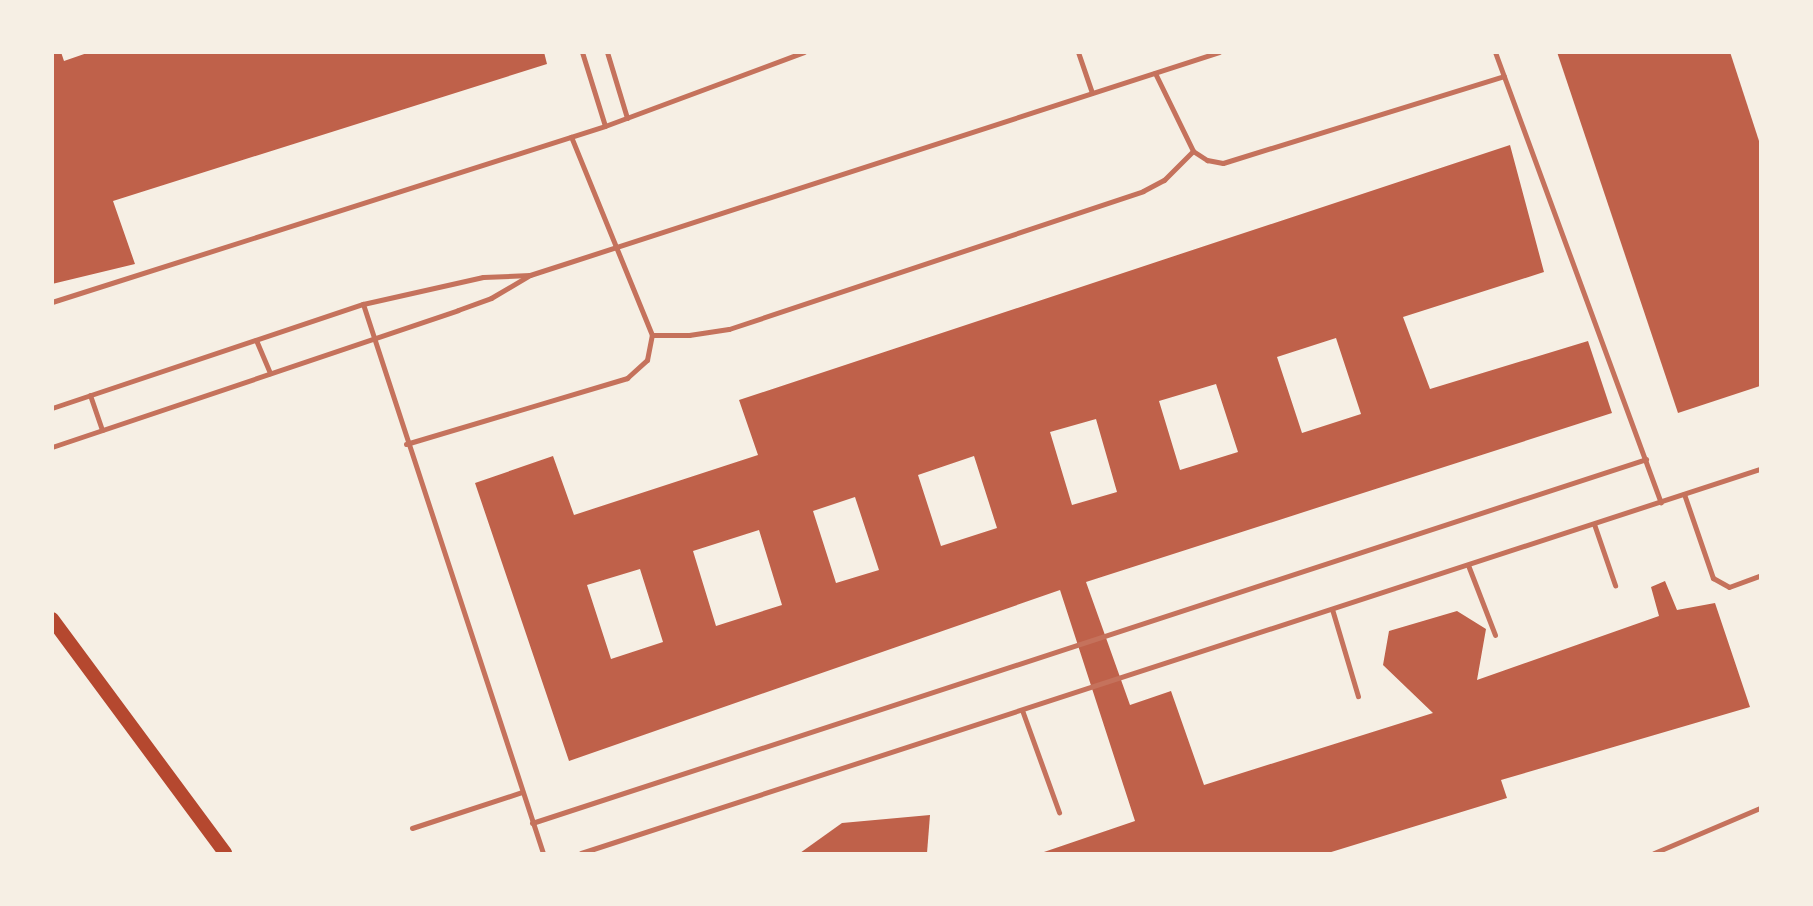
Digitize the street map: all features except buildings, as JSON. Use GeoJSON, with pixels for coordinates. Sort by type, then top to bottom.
{"type":"FeatureCollection","features":[{"type":"Feature","properties":{"kind":"main road"},"geometry":{"type":"LineString","coordinates":[[52,619],[225,853]]}},
{"type":"Feature","properties":{"kind":"lane"},"geometry":{"type":"LineString","coordinates":[[582,52],[605,126]]}},
{"type":"Feature","properties":{"kind":"lane"},"geometry":{"type":"LineString","coordinates":[[607,52],[627,118]]}},
{"type":"Feature","properties":{"kind":"lane"},"geometry":{"type":"LineString","coordinates":[[52,302],[605,126],[804,52]]}},
{"type":"Feature","properties":{"kind":"lane"},"geometry":{"type":"LineString","coordinates":[[1078,52],[1092,93]]}},
{"type":"Feature","properties":{"kind":"lane"},"geometry":{"type":"LineString","coordinates":[[52,447],[491,298],[530,275],[1219,52]]}},
{"type":"Feature","properties":{"kind":"lane"},"geometry":{"type":"LineString","coordinates":[[1495,52],[1661,502]]}},
{"type":"Feature","properties":{"kind":"lane"},"geometry":{"type":"LineString","coordinates":[[1155,73],[1194,151],[1215,162],[1239,159],[1504,76]]}},
{"type":"Feature","properties":{"kind":"lane"},"geometry":{"type":"LineString","coordinates":[[407,444],[627,377],[647,360],[652,335],[570,137]]}},
{"type":"Feature","properties":{"kind":"lane"},"geometry":{"type":"LineString","coordinates":[[652,335],[690,335],[729,329],[1130,195],[1164,180],[1194,151]]}},
{"type":"Feature","properties":{"kind":"lane"},"geometry":{"type":"LineString","coordinates":[[52,408],[363,304],[483,278],[530,275]]}},
{"type":"Feature","properties":{"kind":"lane"},"geometry":{"type":"LineString","coordinates":[[363,304],[542,853]]}},
{"type":"Feature","properties":{"kind":"lane"},"geometry":{"type":"LineString","coordinates":[[257,340],[270,373]]}},
{"type":"Feature","properties":{"kind":"lane"},"geometry":{"type":"LineString","coordinates":[[90,395],[102,430]]}},
{"type":"Feature","properties":{"kind":"lane"},"geometry":{"type":"LineString","coordinates":[[532,822],[1646,459]]}},
{"type":"Feature","properties":{"kind":"lane"},"geometry":{"type":"LineString","coordinates":[[580,853],[1760,469]]}},
{"type":"Feature","properties":{"kind":"lane"},"geometry":{"type":"LineString","coordinates":[[1684,495],[1713,578],[1729,587],[1760,576]]}},
{"type":"Feature","properties":{"kind":"lane"},"geometry":{"type":"LineString","coordinates":[[1594,524],[1615,585]]}},
{"type":"Feature","properties":{"kind":"lane"},"geometry":{"type":"LineString","coordinates":[[1468,565],[1495,635]]}},
{"type":"Feature","properties":{"kind":"lane"},"geometry":{"type":"LineString","coordinates":[[1332,609],[1358,696]]}},
{"type":"Feature","properties":{"kind":"lane"},"geometry":{"type":"LineString","coordinates":[[1022,710],[1059,812]]}},
{"type":"Feature","properties":{"kind":"lane"},"geometry":{"type":"LineString","coordinates":[[412,828],[522,792]]}},
{"type":"Feature","properties":{"kind":"lane"},"geometry":{"type":"LineString","coordinates":[[1654,853],[1760,808]]}}]}
